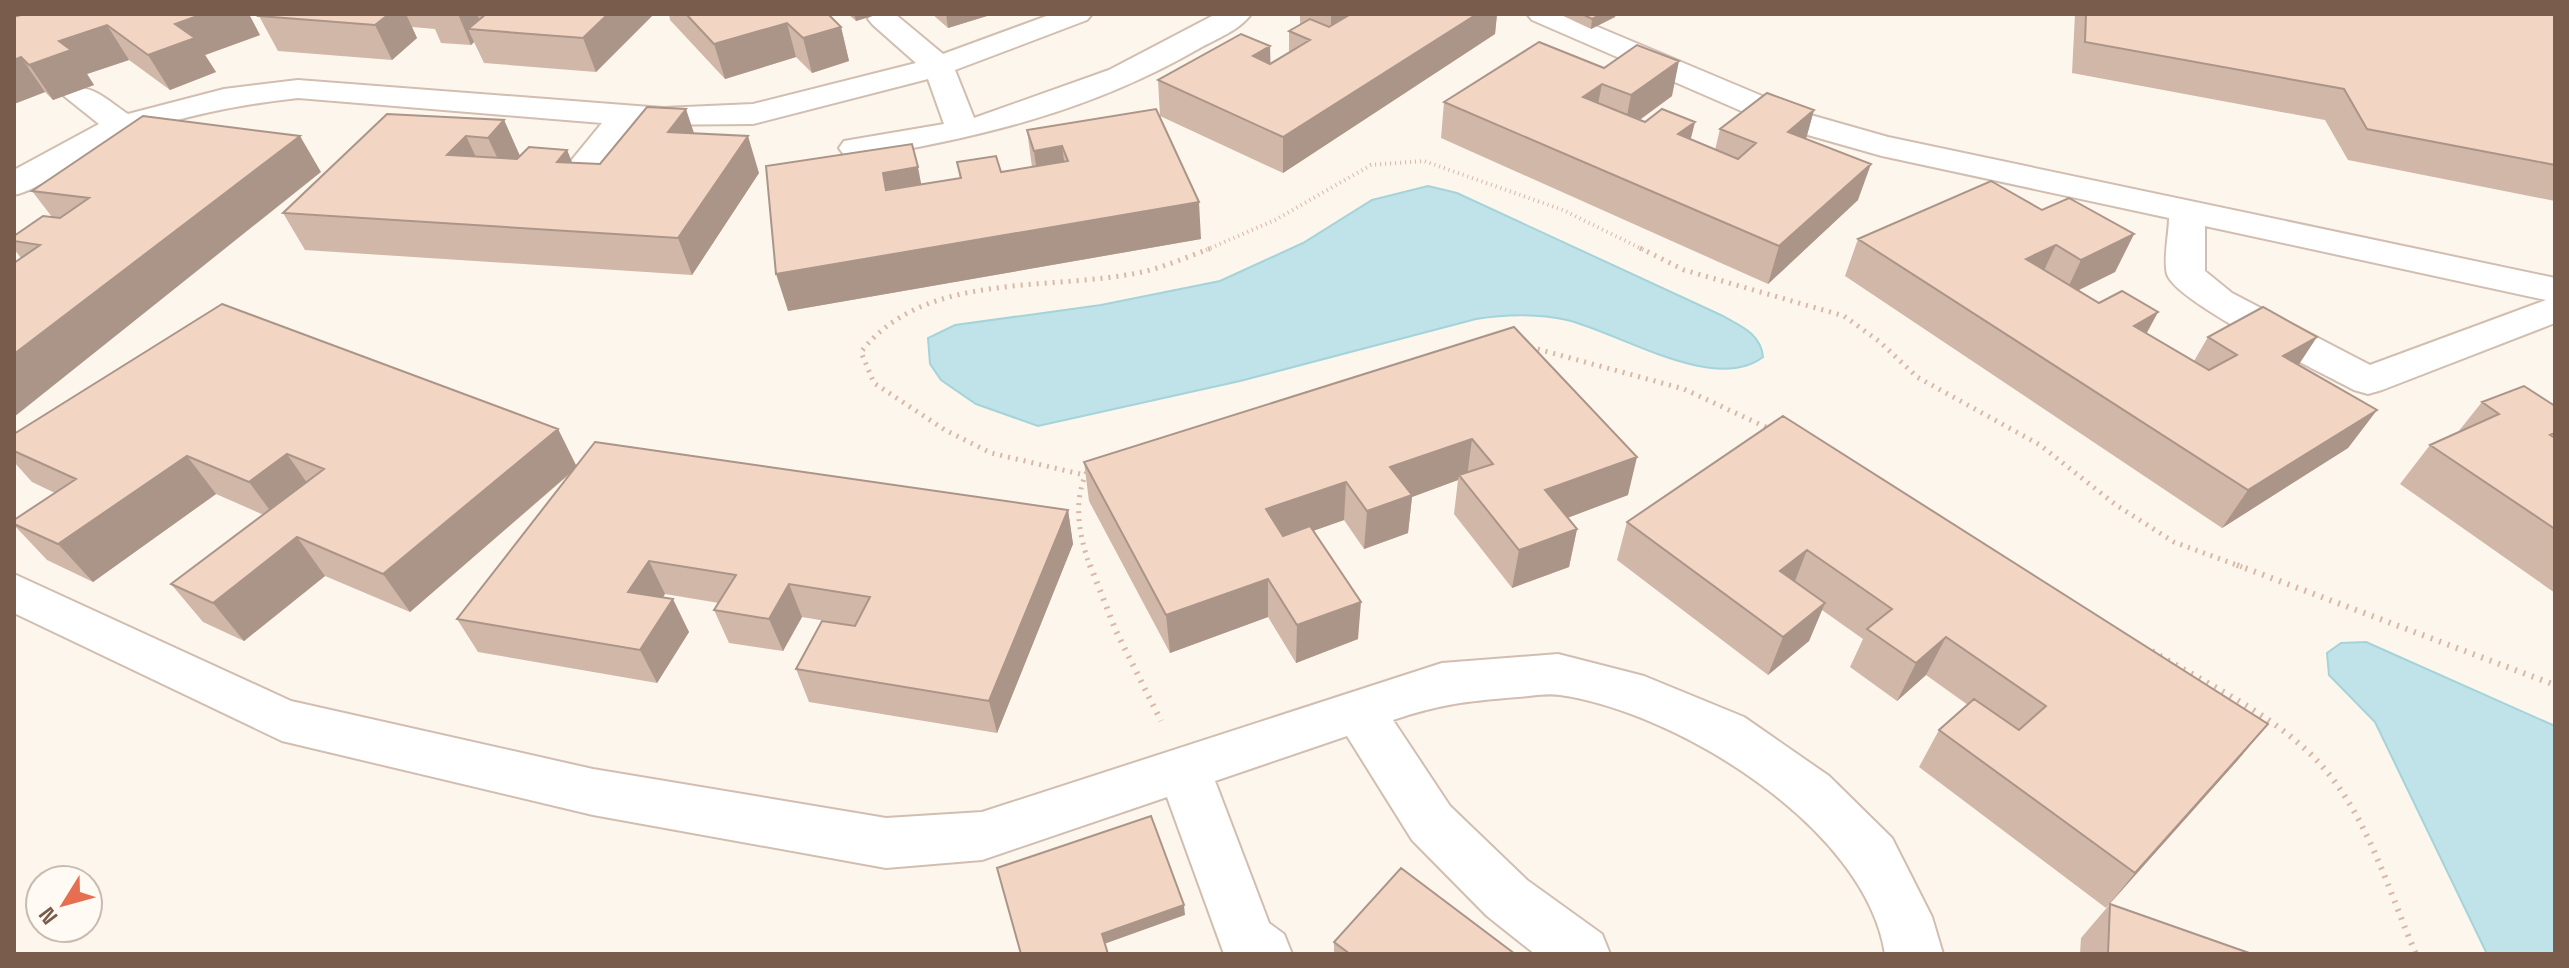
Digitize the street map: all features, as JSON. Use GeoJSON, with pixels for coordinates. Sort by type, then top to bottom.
{"type":"FeatureCollection","features":[{"type":"Feature","properties":{"kind":"street"},"geometry":{"type":"LineString","coordinates":[[14,185],[83,145],[126,128],[238,93],[298,89],[663,118],[753,114],[889,82],[1077,14]]}},
{"type":"Feature","properties":{"kind":"street"},"geometry":{"type":"LineString","coordinates":[[856,148],[993,123],[1071,96],[1192,43],[1236,14]]}},
{"type":"Feature","properties":{"kind":"street"},"geometry":{"type":"LineString","coordinates":[[1542,14],[1788,119],[1882,146],[2555,290]]}},
{"type":"Feature","properties":{"kind":"street"},"geometry":{"type":"LineString","coordinates":[[883,19],[938,65],[962,129]]}},
{"type":"Feature","properties":{"kind":"street"},"geometry":{"type":"LineString","coordinates":[[80,96],[126,128]]}},
{"type":"Feature","properties":{"kind":"street"},"geometry":{"type":"LineString","coordinates":[[578,173],[626,115]]}},
{"type":"Feature","properties":{"kind":"street"},"geometry":{"type":"LineString","coordinates":[[2187,211],[2186,274],[2218,301],[2368,381],[2555,309]]}},
{"type":"Feature","properties":{"kind":"street"},"geometry":{"type":"LineString","coordinates":[[14,592],[282,720],[593,792],[886,843],[982,836],[1442,683],[1558,674],[1644,697],[1726,732],[1810,792],[1872,856],[1911,936],[1914,954]]}},
{"type":"Feature","properties":{"kind":"street"},"geometry":{"type":"LineString","coordinates":[[1359,711],[1431,823],[1507,898],[1581,954]]}},
{"type":"Feature","properties":{"kind":"street"},"geometry":{"type":"LineString","coordinates":[[1184,769],[1247,941],[1263,954]]}},
{"type":"Feature","properties":{"kind":"path"},"geometry":{"type":"LineString","coordinates":[[1080,474],[991,453],[945,430],[874,383],[861,352],[878,330],[914,308],[958,295],[1143,272],[1215,247],[1275,220],[1371,165],[1424,161],[1563,210],[1684,270],[1844,316],[1880,342],[1917,377],[2040,445],[2116,505],[2174,542],[2443,640],[2555,685]]}},
{"type":"Feature","properties":{"kind":"path"},"geometry":{"type":"LineString","coordinates":[[1523,346],[1578,358],[1724,403],[1774,432]]}},
{"type":"Feature","properties":{"kind":"path"},"geometry":{"type":"LineString","coordinates":[[1093,463],[1080,474],[1075,505],[1096,586],[1184,769]]}},
{"type":"Feature","properties":{"kind":"path"},"geometry":{"type":"LineString","coordinates":[[2151,650],[2282,732],[2334,780],[2352,808],[2416,954]]}},
{"type":"Feature","properties":{"kind":"water"},"geometry":{"type":"Polygon","coordinates":[[[1428,186],[1457,193],[1723,316],[1754,337],[1763,357],[1743,367],[1720,369],[1694,365],[1567,320],[1532,315],[1499,316],[1476,319],[1240,381],[1038,426],[976,404],[941,380],[930,364],[928,338],[955,325],[1101,305],[1220,281],[1303,243],[1372,200],[1428,186]]]}},
{"type":"Feature","properties":{"kind":"water"},"geometry":{"type":"Polygon","coordinates":[[[2366,642],[2555,726],[2555,954],[2487,954],[2375,722],[2329,675],[2327,653],[2341,643],[2366,642]]]}},
{"type":"Feature","properties":{"kind":"building"},"geometry":{"type":"Polygon","coordinates":[[[24,14],[203,14],[175,24],[195,38],[148,55],[107,25],[59,41],[71,50],[29,65],[21,57],[14,60],[14,17],[24,14]]]}},
{"type":"Feature","properties":{"kind":"building"},"geometry":{"type":"Polygon","coordinates":[[[389,14],[375,25],[259,16],[389,14]]]}},
{"type":"Feature","properties":{"kind":"building"},"geometry":{"type":"Polygon","coordinates":[[[486,14],[608,14],[583,38],[468,29],[486,14]]]}},
{"type":"Feature","properties":{"kind":"building"},"geometry":{"type":"Polygon","coordinates":[[[686,14],[828,14],[841,27],[803,38],[787,23],[714,44],[686,14]]]}},
{"type":"Feature","properties":{"kind":"building"},"geometry":{"type":"Polygon","coordinates":[[[1351,14],[1477,14],[1283,137],[1158,80],[1241,34],[1270,46],[1253,56],[1270,64],[1310,40],[1289,31],[1310,19],[1329,27],[1351,14]]]}},
{"type":"Feature","properties":{"kind":"building"},"geometry":{"type":"Polygon","coordinates":[[[1582,14],[1602,14],[1592,19],[1582,14]]]}},
{"type":"Feature","properties":{"kind":"building"},"geometry":{"type":"Polygon","coordinates":[[[2086,14],[2555,14],[2555,165],[2367,129],[2344,89],[2085,42],[2086,14]]]}},
{"type":"Feature","properties":{"kind":"building"},"geometry":{"type":"Polygon","coordinates":[[[1539,42],[1604,68],[1637,45],[1679,61],[1631,95],[1602,84],[1583,97],[1645,122],[1662,109],[1695,122],[1678,134],[1738,159],[1756,143],[1720,129],[1767,93],[1814,110],[1788,132],[1871,164],[1779,246],[1444,102],[1539,42]]]}},
{"type":"Feature","properties":{"kind":"building"},"geometry":{"type":"Polygon","coordinates":[[[647,107],[686,109],[668,132],[748,136],[678,238],[283,213],[387,114],[504,120],[488,138],[466,136],[447,155],[517,159],[529,147],[567,150],[557,162],[600,164],[647,107]]]}},
{"type":"Feature","properties":{"kind":"building"},"geometry":{"type":"Polygon","coordinates":[[[1156,109],[1199,202],[776,274],[766,166],[912,144],[918,167],[883,173],[886,190],[961,178],[957,162],[996,156],[1001,172],[1068,161],[1062,146],[1034,151],[1027,130],[1156,109]]]}},
{"type":"Feature","properties":{"kind":"building"},"geometry":{"type":"Polygon","coordinates":[[[143,116],[300,136],[14,354],[14,263],[40,245],[14,241],[14,236],[43,216],[60,218],[89,198],[32,191],[143,116]]]}},
{"type":"Feature","properties":{"kind":"building"},"geometry":{"type":"Polygon","coordinates":[[[1991,181],[2042,210],[2069,198],[2134,234],[2081,260],[2056,245],[2026,259],[2099,303],[2122,291],[2158,312],[2134,326],[2209,370],[2237,355],[2208,337],[2263,307],[2317,337],[2283,356],[2377,410],[2248,490],[1858,239],[1991,181]]]}},
{"type":"Feature","properties":{"kind":"building"},"geometry":{"type":"Polygon","coordinates":[[[222,304],[558,429],[383,574],[297,537],[213,603],[171,584],[324,469],[287,454],[249,482],[187,456],[58,544],[14,524],[14,520],[76,479],[14,451],[14,434],[222,304]]]}},
{"type":"Feature","properties":{"kind":"building"},"geometry":{"type":"Polygon","coordinates":[[[1514,327],[1637,457],[1545,490],[1577,529],[1519,550],[1459,475],[1493,464],[1472,439],[1390,467],[1412,495],[1367,511],[1346,482],[1266,509],[1283,536],[1310,526],[1361,602],[1297,625],[1268,579],[1166,615],[1084,462],[1514,327]]]}},
{"type":"Feature","properties":{"kind":"building"},"geometry":{"type":"Polygon","coordinates":[[[2524,386],[2555,406],[2555,433],[2550,435],[2555,438],[2555,529],[2430,445],[2499,414],[2482,402],[2524,386]]]}},
{"type":"Feature","properties":{"kind":"building"},"geometry":{"type":"Polygon","coordinates":[[[1783,416],[2268,724],[2135,873],[1939,730],[1974,699],[2019,730],[2046,706],[1946,637],[1916,663],[1867,629],[1892,609],[1807,550],[1780,571],[1825,603],[1783,637],[1627,522],[1783,416]]]}},
{"type":"Feature","properties":{"kind":"building"},"geometry":{"type":"Polygon","coordinates":[[[595,442],[1068,510],[989,701],[796,669],[822,621],[855,626],[870,597],[789,584],[769,619],[714,610],[736,575],[649,561],[628,592],[673,599],[640,650],[457,619],[595,442]]]}},
{"type":"Feature","properties":{"kind":"building"},"geometry":{"type":"Polygon","coordinates":[[[1151,816],[1184,905],[1102,934],[1108,954],[1021,954],[997,868],[1151,816]]]}},
{"type":"Feature","properties":{"kind":"building"},"geometry":{"type":"Polygon","coordinates":[[[1401,868],[1515,954],[1350,954],[1334,942],[1401,868]]]}},
{"type":"Feature","properties":{"kind":"building"},"geometry":{"type":"Polygon","coordinates":[[[2110,904],[2252,954],[2108,954],[2110,904]]]}}]}
